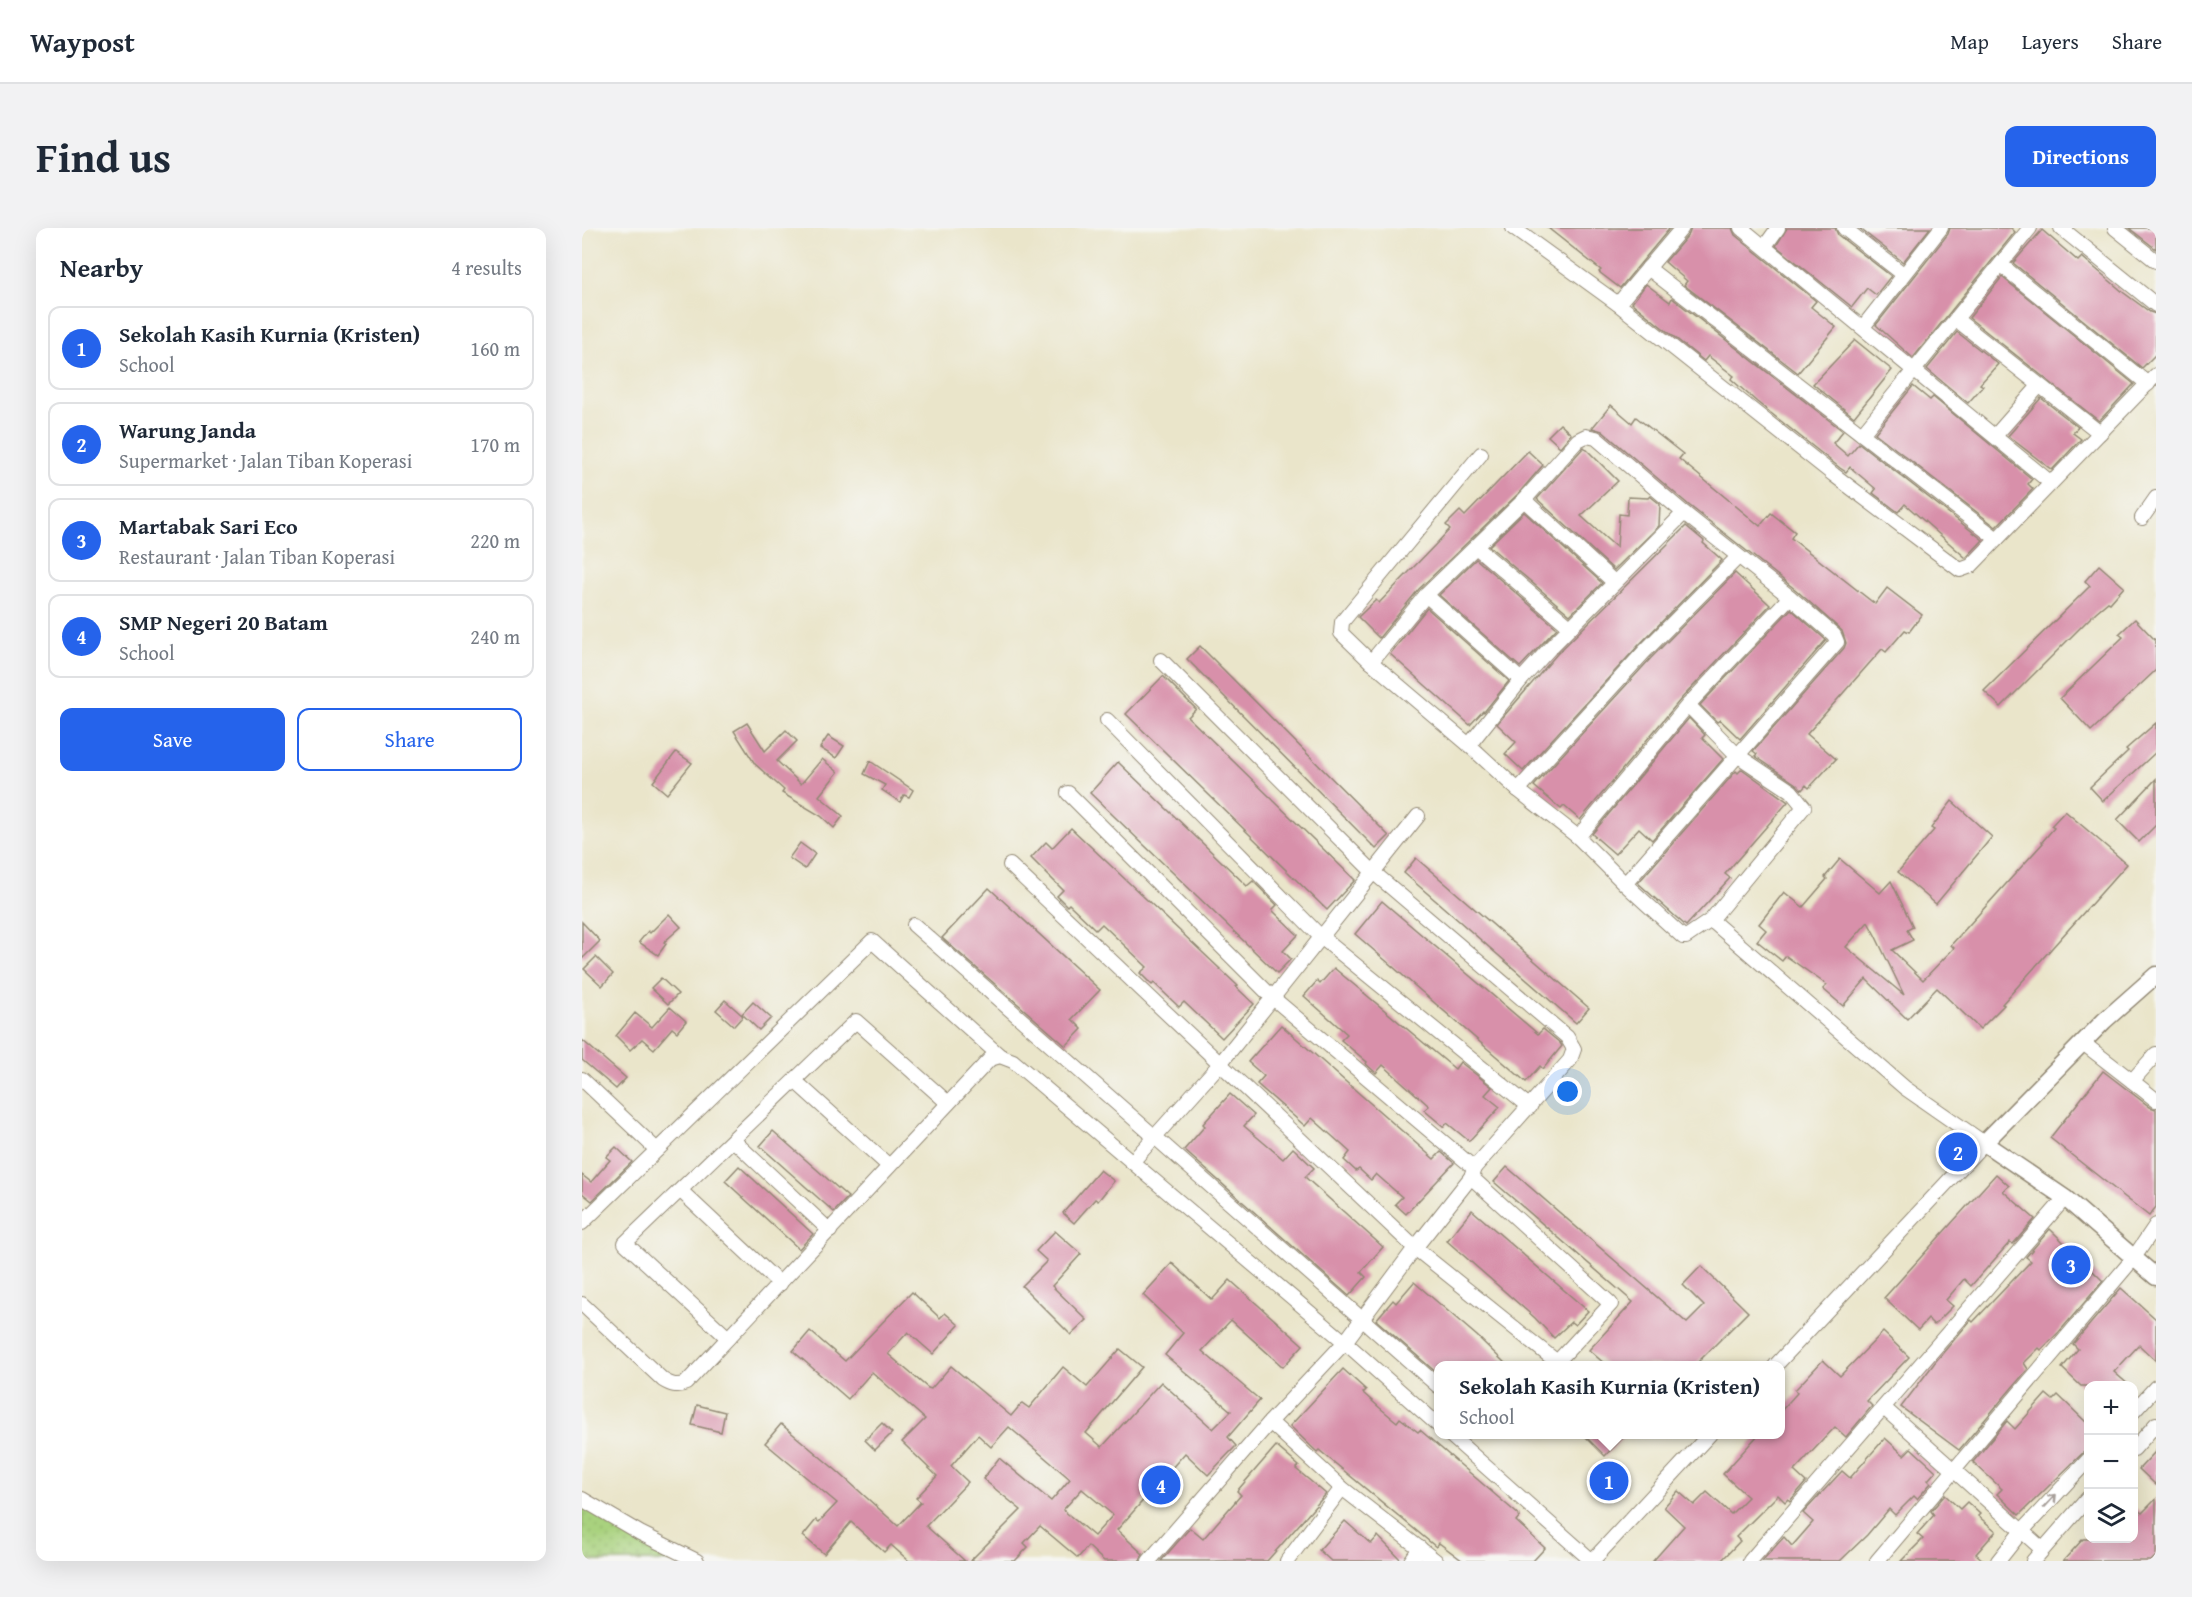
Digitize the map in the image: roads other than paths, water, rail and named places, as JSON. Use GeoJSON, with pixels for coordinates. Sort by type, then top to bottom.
{"type":"FeatureCollection","features":[{"type":"Feature","properties":{"kind":"street"},"geometry":{"type":"LineString","coordinates":[[1513,228],[1618,304],[1834,475],[1960,570],[1971,566],[2152,379],[2001,265]]}},
{"type":"Feature","properties":{"kind":"street"},"geometry":{"type":"LineString","coordinates":[[1618,304],[1682,228]]}},
{"type":"Feature","properties":{"kind":"street"},"geometry":{"type":"LineString","coordinates":[[1742,228],[2051,483]]}},
{"type":"Feature","properties":{"kind":"street"},"geometry":{"type":"LineString","coordinates":[[1765,246],[1778,228]]}},
{"type":"Feature","properties":{"kind":"street"},"geometry":{"type":"LineString","coordinates":[[1844,228],[1903,274]]}},
{"type":"Feature","properties":{"kind":"street"},"geometry":{"type":"LineString","coordinates":[[1863,327],[1941,228]]}},
{"type":"Feature","properties":{"kind":"street"},"geometry":{"type":"LineString","coordinates":[[1862,434],[2030,228]]}},
{"type":"Feature","properties":{"kind":"street"},"geometry":{"type":"LineString","coordinates":[[2061,228],[2156,305]]}},
{"type":"Feature","properties":{"kind":"street"},"geometry":{"type":"LineString","coordinates":[[2115,228],[2156,261]]}},
{"type":"Feature","properties":{"kind":"street"},"geometry":{"type":"LineString","coordinates":[[1648,268],[1997,539]]}},
{"type":"Feature","properties":{"kind":"street"},"geometry":{"type":"LineString","coordinates":[[1957,320],[2100,432]]}},
{"type":"Feature","properties":{"kind":"street"},"geometry":{"type":"LineString","coordinates":[[1995,436],[2039,386]]}},
{"type":"Feature","properties":{"kind":"street"},"geometry":{"type":"LineString","coordinates":[[1371,662],[1426,596],[1524,500],[1578,440],[1586,436],[1596,438],[1684,513],[1790,597],[1833,635],[1836,642],[1624,884]]}},
{"type":"Feature","properties":{"kind":"street"},"geometry":{"type":"LineString","coordinates":[[1481,454],[1342,622],[1341,633],[1518,790],[1578,837],[1624,884],[1683,937],[1690,936],[1711,920],[1804,807],[1791,791],[1737,755],[1688,705]]}},
{"type":"Feature","properties":{"kind":"street"},"geometry":{"type":"LineString","coordinates":[[2142,518],[2156,498]]}},
{"type":"Feature","properties":{"kind":"street"},"geometry":{"type":"LineString","coordinates":[[1524,500],[1614,582]]}},
{"type":"Feature","properties":{"kind":"street"},"geometry":{"type":"LineString","coordinates":[[1469,745],[1521,680],[1570,627],[1684,513]]}},
{"type":"Feature","properties":{"kind":"street"},"geometry":{"type":"LineString","coordinates":[[1476,547],[1570,627]]}},
{"type":"Feature","properties":{"kind":"street"},"geometry":{"type":"LineString","coordinates":[[1518,790],[1644,652],[1738,557]]}},
{"type":"Feature","properties":{"kind":"street"},"geometry":{"type":"LineString","coordinates":[[1426,596],[1521,680]]}},
{"type":"Feature","properties":{"kind":"street"},"geometry":{"type":"LineString","coordinates":[[1578,837],[1688,705],[1790,597]]}},
{"type":"Feature","properties":{"kind":"street"},"geometry":{"type":"LineString","coordinates":[[1149,1561],[1270,1422],[1345,1342],[1473,1173],[1570,1060],[1574,1049],[1567,1037],[1373,872],[1161,660]]}},
{"type":"Feature","properties":{"kind":"street"},"geometry":{"type":"LineString","coordinates":[[1107,720],[1322,937],[1530,1107]]}},
{"type":"Feature","properties":{"kind":"street"},"geometry":{"type":"LineString","coordinates":[[1068,794],[1273,998],[1473,1173],[1611,1304],[1558,1361]]}},
{"type":"Feature","properties":{"kind":"street"},"geometry":{"type":"LineString","coordinates":[[1132,1162],[1219,1065],[1418,816]]}},
{"type":"Feature","properties":{"kind":"street"},"geometry":{"type":"LineString","coordinates":[[1010,865],[1414,1248],[1556,1361]]}},
{"type":"Feature","properties":{"kind":"street"},"geometry":{"type":"LineString","coordinates":[[1711,920],[1905,1088],[2065,1198],[2156,1277]]}},
{"type":"Feature","properties":{"kind":"street"},"geometry":{"type":"LineString","coordinates":[[914,925],[1434,1382]]}},
{"type":"Feature","properties":{"kind":"street"},"geometry":{"type":"LineString","coordinates":[[582,1223],[872,941],[1000,1056],[1013,1061],[1345,1342],[1434,1421]]}},
{"type":"Feature","properties":{"kind":"street"},"geometry":{"type":"LineString","coordinates":[[1779,1361],[1984,1143],[2104,1021],[2156,975]]}},
{"type":"Feature","properties":{"kind":"street"},"geometry":{"type":"LineString","coordinates":[[728,1338],[626,1244],[856,1021],[948,1103]]}},
{"type":"Feature","properties":{"kind":"street"},"geometry":{"type":"LineString","coordinates":[[2083,1043],[2156,1100]]}},
{"type":"Feature","properties":{"kind":"street"},"geometry":{"type":"LineString","coordinates":[[2132,1081],[2156,1054]]}},
{"type":"Feature","properties":{"kind":"street"},"geometry":{"type":"LineString","coordinates":[[582,1304],[663,1380],[679,1386],[686,1383],[990,1059],[1000,1056]]}},
{"type":"Feature","properties":{"kind":"street"},"geometry":{"type":"LineString","coordinates":[[582,1079],[657,1150]]}},
{"type":"Feature","properties":{"kind":"street"},"geometry":{"type":"LineString","coordinates":[[795,1081],[889,1166]]}},
{"type":"Feature","properties":{"kind":"street"},"geometry":{"type":"LineString","coordinates":[[733,1140],[830,1231]]}},
{"type":"Feature","properties":{"kind":"street"},"geometry":{"type":"LineString","coordinates":[[681,1191],[780,1284]]}},
{"type":"Feature","properties":{"kind":"street"},"geometry":{"type":"LineString","coordinates":[[1750,1561],[2065,1198]]}},
{"type":"Feature","properties":{"kind":"street"},"geometry":{"type":"LineString","coordinates":[[1877,1561],[2133,1259],[2156,1225]]}},
{"type":"Feature","properties":{"kind":"street"},"geometry":{"type":"LineString","coordinates":[[2138,1406],[2156,1387]]}},
{"type":"Feature","properties":{"kind":"street"},"geometry":{"type":"LineString","coordinates":[[1884,1408],[2042,1550]]}},
{"type":"Feature","properties":{"kind":"street"},"geometry":{"type":"LineString","coordinates":[[1270,1422],[1342,1488],[1436,1561]]}},
{"type":"Feature","properties":{"kind":"street"},"geometry":{"type":"LineString","coordinates":[[2138,1444],[2156,1424]]}},
{"type":"Feature","properties":{"kind":"street"},"geometry":{"type":"LineString","coordinates":[[1455,1439],[1592,1561],[1705,1439]]}},
{"type":"Feature","properties":{"kind":"street"},"geometry":{"type":"LineString","coordinates":[[1998,1561],[2084,1464]]}},
{"type":"Feature","properties":{"kind":"street"},"geometry":{"type":"LineString","coordinates":[[1287,1561],[1342,1488]]}},
{"type":"Feature","properties":{"kind":"street"},"geometry":{"type":"LineString","coordinates":[[582,1499],[640,1533],[696,1561]]}},
{"type":"Feature","properties":{"kind":"street"},"geometry":{"type":"LineString","coordinates":[[2033,1561],[2084,1503]]}},
{"type":"Feature","properties":{"kind":"street"},"geometry":{"type":"LineString","coordinates":[[1411,1561],[1420,1548]]}},
{"type":"Feature","properties":{"kind":"place","name":"Warung Janda"},"geometry":{"type":"Point","coordinates":[1958,1152]}},
{"type":"Feature","properties":{"kind":"place","name":"Martabak Sari Eco"},"geometry":{"type":"Point","coordinates":[2071,1265]}},
{"type":"Feature","properties":{"kind":"place","name":"Sekolah Kasih Kurnia (Kristen)"},"geometry":{"type":"Point","coordinates":[1609,1481]}},
{"type":"Feature","properties":{"kind":"place","name":"SMP Negeri 20 Batam"},"geometry":{"type":"Point","coordinates":[1161,1485]}}]}
